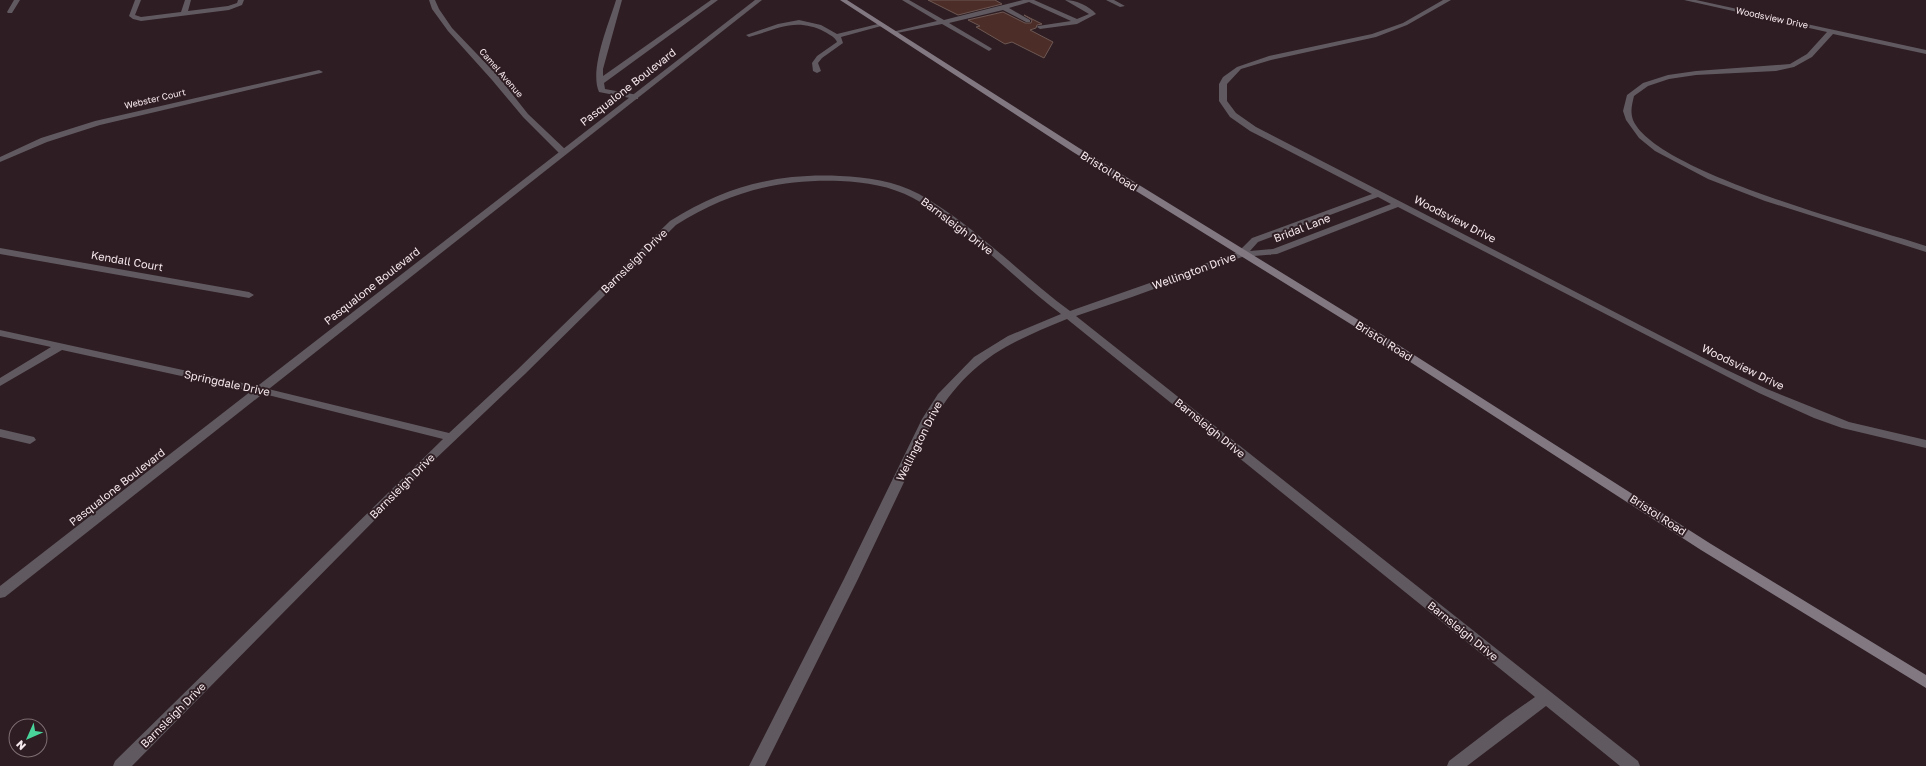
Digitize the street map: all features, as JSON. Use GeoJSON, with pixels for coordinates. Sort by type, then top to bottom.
{"type":"FeatureCollection","features":[{"type":"Feature","properties":{"kind":"main road","name":"Bristol Road"},"geometry":{"type":"LineString","coordinates":[[843,0],[1241,254],[1374,334],[1706,547],[1926,682]]}},
{"type":"Feature","properties":{"kind":"street"},"geometry":{"type":"LineString","coordinates":[[10,12],[17,0]]}},
{"type":"Feature","properties":{"kind":"street"},"geometry":{"type":"LineString","coordinates":[[138,0],[132,16],[135,18],[184,14],[229,8],[240,4],[241,0]]}},
{"type":"Feature","properties":{"kind":"street"},"geometry":{"type":"LineString","coordinates":[[184,14],[188,0]]}},
{"type":"Feature","properties":{"kind":"street","name":"Camel Avenue"},"geometry":{"type":"LineString","coordinates":[[432,0],[436,12],[495,78],[519,108],[564,152]]}},
{"type":"Feature","properties":{"kind":"street"},"geometry":{"type":"LineString","coordinates":[[619,0],[599,69],[600,82],[602,90],[635,97]]}},
{"type":"Feature","properties":{"kind":"street"},"geometry":{"type":"LineString","coordinates":[[600,82],[715,0]]}},
{"type":"Feature","properties":{"kind":"street","name":"Pasqualone Boulevard"},"geometry":{"type":"LineString","coordinates":[[0,593],[759,0]]}},
{"type":"Feature","properties":{"kind":"street"},"geometry":{"type":"LineString","coordinates":[[905,0],[989,49]]}},
{"type":"Feature","properties":{"kind":"street"},"geometry":{"type":"LineString","coordinates":[[894,33],[1004,8],[1029,0],[1075,21]]}},
{"type":"Feature","properties":{"kind":"street"},"geometry":{"type":"LineString","coordinates":[[1040,27],[1060,26],[1093,14],[1068,0]]}},
{"type":"Feature","properties":{"kind":"street"},"geometry":{"type":"LineString","coordinates":[[1109,0],[1122,6]]}},
{"type":"Feature","properties":{"kind":"street","name":"Woodsview Drive"},"geometry":{"type":"LineString","coordinates":[[1448,0],[1405,24],[1374,36],[1255,62],[1239,68],[1226,79],[1223,84],[1222,101],[1233,116],[1242,122],[1763,391],[1818,415],[1846,424],[1926,444]]}},
{"type":"Feature","properties":{"kind":"street","name":"Woodsview Drive"},"geometry":{"type":"LineString","coordinates":[[1687,0],[1926,52]]}},
{"type":"Feature","properties":{"kind":"street"},"geometry":{"type":"LineString","coordinates":[[1004,8],[1028,21]]}},
{"type":"Feature","properties":{"kind":"street"},"geometry":{"type":"LineString","coordinates":[[749,35],[776,27],[801,22],[812,23],[836,36],[840,43],[819,57],[815,63],[817,71]]}},
{"type":"Feature","properties":{"kind":"street"},"geometry":{"type":"LineString","coordinates":[[836,36],[882,25]]}},
{"type":"Feature","properties":{"kind":"street"},"geometry":{"type":"LineString","coordinates":[[1832,31],[1811,55],[1792,66],[1746,71],[1686,74],[1649,82],[1638,88],[1630,97],[1626,104],[1628,116],[1633,126],[1653,147],[1688,167],[1760,196],[1926,249]]}},
{"type":"Feature","properties":{"kind":"street","name":"Webster Court"},"geometry":{"type":"LineString","coordinates":[[0,160],[44,140],[98,123],[319,72]]}},
{"type":"Feature","properties":{"kind":"street","name":"Barnsleigh Drive"},"geometry":{"type":"LineString","coordinates":[[121,766],[452,437],[673,223],[693,210],[726,194],[756,184],[789,178],[861,180],[894,187],[915,196],[946,216],[1632,766]]}},
{"type":"Feature","properties":{"kind":"street","name":"Bridal Lane"},"geometry":{"type":"LineString","coordinates":[[1241,254],[1254,240],[1379,194]]}},
{"type":"Feature","properties":{"kind":"street","name":"Bridal Lane"},"geometry":{"type":"LineString","coordinates":[[1241,254],[1274,252],[1399,204]]}},
{"type":"Feature","properties":{"kind":"street","name":"Kendall Court"},"geometry":{"type":"LineString","coordinates":[[0,251],[249,295]]}},
{"type":"Feature","properties":{"kind":"street","name":"Wellington Drive"},"geometry":{"type":"LineString","coordinates":[[757,766],[851,579],[928,420],[942,396],[978,359],[1012,338],[1068,315],[1129,295],[1241,254]]}},
{"type":"Feature","properties":{"kind":"street","name":"Springdale Drive"},"geometry":{"type":"LineString","coordinates":[[0,333],[260,390],[452,437]]}},
{"type":"Feature","properties":{"kind":"street"},"geometry":{"type":"LineString","coordinates":[[0,383],[59,347]]}},
{"type":"Feature","properties":{"kind":"street"},"geometry":{"type":"LineString","coordinates":[[0,433],[30,440]]}},
{"type":"Feature","properties":{"kind":"street"},"geometry":{"type":"LineString","coordinates":[[1455,766],[1510,722],[1546,698]]}},
{"type":"Feature","properties":{"kind":"building"},"geometry":{"type":"Polygon","coordinates":[[[928,0],[995,0],[1002,4],[958,15],[928,0]]]}},
{"type":"Feature","properties":{"kind":"building"},"geometry":{"type":"Polygon","coordinates":[[[1003,12],[1025,23],[1031,23],[1032,20],[1024,15],[1042,24],[1037,25],[1036,28],[1030,30],[1053,42],[1044,58],[1012,42],[1005,44],[976,27],[980,26],[968,20],[1003,12]]]}}]}
